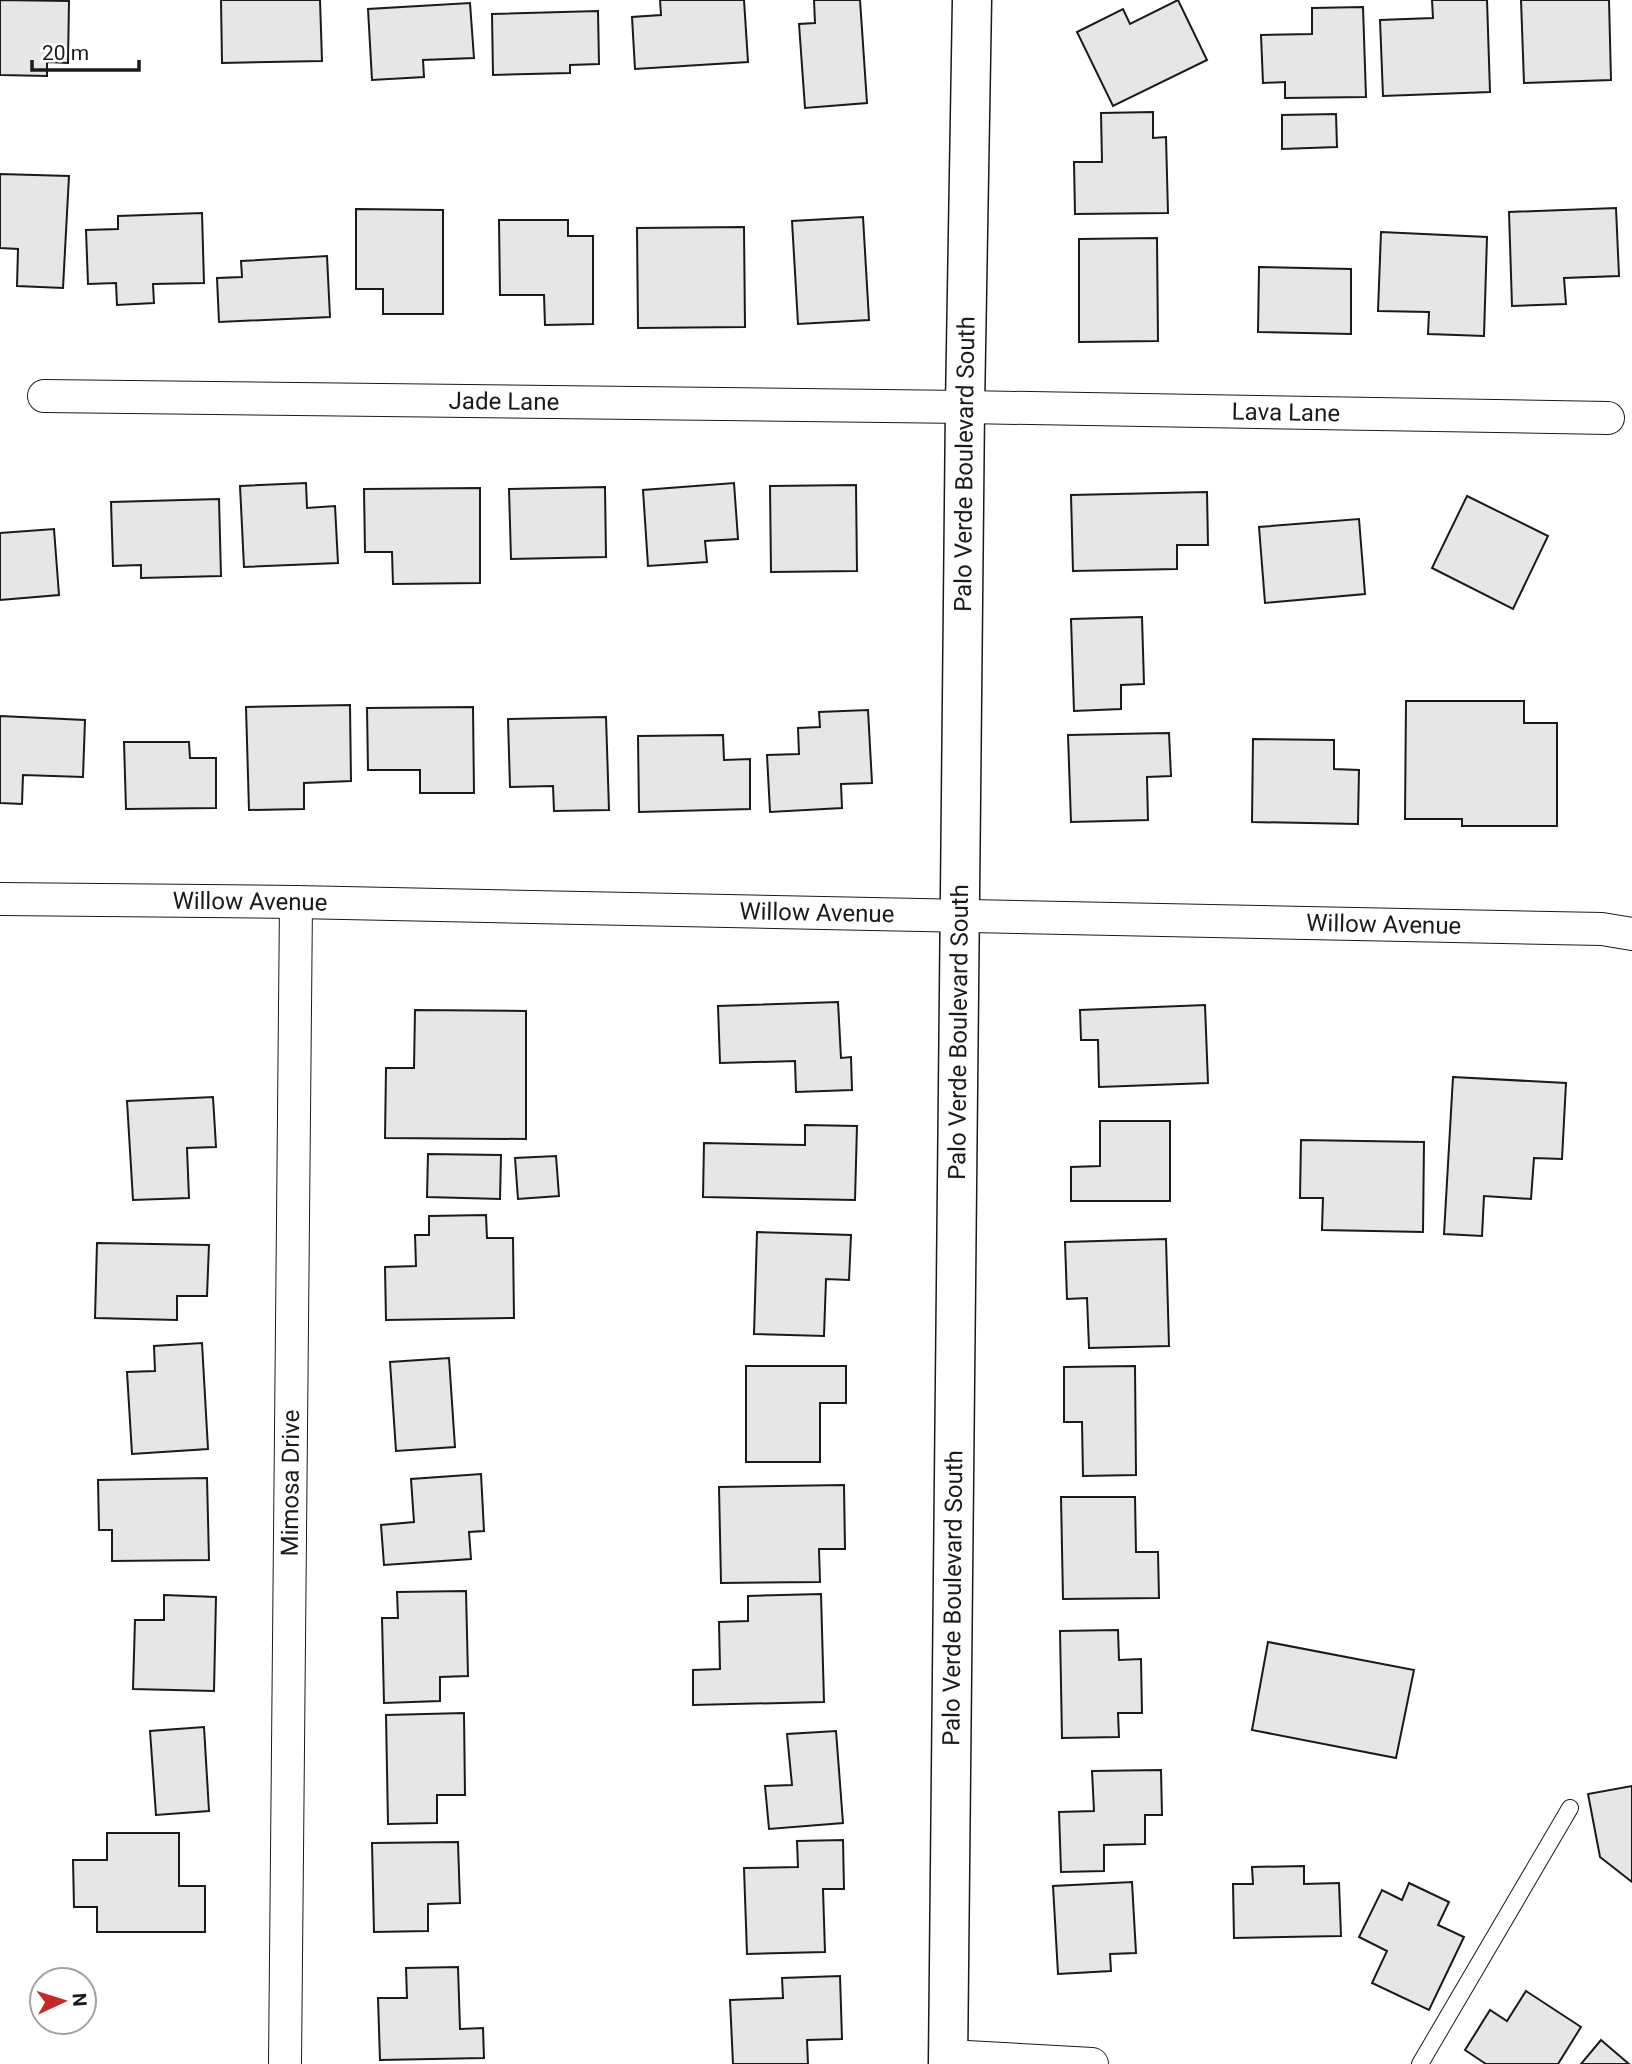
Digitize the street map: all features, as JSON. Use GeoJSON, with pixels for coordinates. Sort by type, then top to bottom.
{"type":"FeatureCollection","features":[{"type":"Feature","properties":{"kind":"main road","name":"Palo Verde Boulevard South"},"geometry":{"type":"LineString","coordinates":[[948,2060],[965,407],[972,0]]}},
{"type":"Feature","properties":{"kind":"street","name":"Jade Lane"},"geometry":{"type":"LineString","coordinates":[[44,397],[965,407]]}},
{"type":"Feature","properties":{"kind":"street","name":"Lava Lane"},"geometry":{"type":"LineString","coordinates":[[965,407],[1608,418]]}},
{"type":"Feature","properties":{"kind":"street","name":"Willow Avenue"},"geometry":{"type":"LineString","coordinates":[[0,899],[960,915],[1602,929],[1632,934]]}},
{"type":"Feature","properties":{"kind":"street","name":"Mimosa Drive"},"geometry":{"type":"LineString","coordinates":[[285,2064],[296,902]]}},
{"type":"Feature","properties":{"kind":"street"},"geometry":{"type":"LineString","coordinates":[[948,2060],[1092,2064]]}},
{"type":"Feature","properties":{"kind":"lane"},"geometry":{"type":"LineString","coordinates":[[1420,2064],[1570,1808]]}},
{"type":"Feature","properties":{"kind":"building"},"geometry":{"type":"Polygon","coordinates":[[[0,0],[69,1],[68,63],[47,62],[47,76],[0,75],[0,0]]]}},
{"type":"Feature","properties":{"kind":"building"},"geometry":{"type":"Polygon","coordinates":[[[221,0],[320,0],[322,61],[222,63],[221,0]]]}},
{"type":"Feature","properties":{"kind":"building"},"geometry":{"type":"Polygon","coordinates":[[[660,0],[744,0],[748,62],[635,69],[632,17],[661,15],[660,0]]]}},
{"type":"Feature","properties":{"kind":"building"},"geometry":{"type":"Polygon","coordinates":[[[814,0],[860,0],[867,103],[805,108],[799,24],[815,23],[814,0]]]}},
{"type":"Feature","properties":{"kind":"building"},"geometry":{"type":"Polygon","coordinates":[[[1178,0],[1207,60],[1113,106],[1077,32],[1123,9],[1130,24],[1178,0]]]}},
{"type":"Feature","properties":{"kind":"building"},"geometry":{"type":"Polygon","coordinates":[[[1432,0],[1487,0],[1490,92],[1383,96],[1380,20],[1433,18],[1432,0]]]}},
{"type":"Feature","properties":{"kind":"building"},"geometry":{"type":"Polygon","coordinates":[[[1521,0],[1609,0],[1611,80],[1524,83],[1521,0]]]}},
{"type":"Feature","properties":{"kind":"building"},"geometry":{"type":"Polygon","coordinates":[[[470,3],[474,58],[423,60],[424,77],[372,80],[368,9],[470,3]]]}},
{"type":"Feature","properties":{"kind":"building"},"geometry":{"type":"Polygon","coordinates":[[[1363,7],[1366,97],[1285,98],[1285,82],[1263,83],[1261,35],[1312,34],[1312,8],[1363,7]]]}},
{"type":"Feature","properties":{"kind":"building"},"geometry":{"type":"Polygon","coordinates":[[[598,11],[599,64],[570,65],[570,73],[493,75],[492,14],[598,11]]]}},
{"type":"Feature","properties":{"kind":"building"},"geometry":{"type":"Polygon","coordinates":[[[1153,112],[1153,138],[1166,137],[1168,213],[1075,214],[1074,162],[1102,162],[1101,113],[1153,112]]]}},
{"type":"Feature","properties":{"kind":"building"},"geometry":{"type":"Polygon","coordinates":[[[1336,114],[1337,147],[1282,149],[1282,115],[1336,114]]]}},
{"type":"Feature","properties":{"kind":"building"},"geometry":{"type":"Polygon","coordinates":[[[0,174],[69,176],[63,288],[17,286],[18,249],[0,248],[0,174]]]}},
{"type":"Feature","properties":{"kind":"building"},"geometry":{"type":"Polygon","coordinates":[[[1616,208],[1619,276],[1564,278],[1566,304],[1512,306],[1509,212],[1616,208]]]}},
{"type":"Feature","properties":{"kind":"building"},"geometry":{"type":"Polygon","coordinates":[[[356,209],[443,210],[443,314],[383,314],[383,289],[356,289],[356,209]]]}},
{"type":"Feature","properties":{"kind":"building"},"geometry":{"type":"Polygon","coordinates":[[[202,213],[204,283],[153,284],[154,303],[117,305],[116,283],[88,284],[86,230],[118,229],[118,216],[202,213]]]}},
{"type":"Feature","properties":{"kind":"building"},"geometry":{"type":"Polygon","coordinates":[[[863,217],[869,320],[798,324],[792,221],[863,217]]]}},
{"type":"Feature","properties":{"kind":"building"},"geometry":{"type":"Polygon","coordinates":[[[499,220],[568,220],[568,236],[593,236],[593,324],[545,325],[544,295],[500,295],[499,220]]]}},
{"type":"Feature","properties":{"kind":"building"},"geometry":{"type":"Polygon","coordinates":[[[744,227],[745,327],[638,328],[637,228],[744,227]]]}},
{"type":"Feature","properties":{"kind":"building"},"geometry":{"type":"Polygon","coordinates":[[[1381,232],[1487,237],[1484,336],[1428,334],[1429,312],[1378,311],[1381,232]]]}},
{"type":"Feature","properties":{"kind":"building"},"geometry":{"type":"Polygon","coordinates":[[[1157,238],[1158,341],[1079,342],[1079,239],[1157,238]]]}},
{"type":"Feature","properties":{"kind":"building"},"geometry":{"type":"Polygon","coordinates":[[[327,256],[330,317],[219,322],[217,278],[242,277],[241,261],[327,256]]]}},
{"type":"Feature","properties":{"kind":"building"},"geometry":{"type":"Polygon","coordinates":[[[1259,267],[1351,269],[1351,334],[1258,332],[1259,267]]]}},
{"type":"Feature","properties":{"kind":"building"},"geometry":{"type":"Polygon","coordinates":[[[306,483],[307,508],[335,506],[338,563],[244,567],[240,486],[306,483]]]}},
{"type":"Feature","properties":{"kind":"building"},"geometry":{"type":"Polygon","coordinates":[[[734,483],[738,539],[705,541],[707,562],[648,566],[643,490],[734,483]]]}},
{"type":"Feature","properties":{"kind":"building"},"geometry":{"type":"Polygon","coordinates":[[[856,485],[857,571],[771,572],[770,486],[856,485]]]}},
{"type":"Feature","properties":{"kind":"building"},"geometry":{"type":"Polygon","coordinates":[[[605,487],[606,557],[511,559],[509,489],[605,487]]]}},
{"type":"Feature","properties":{"kind":"building"},"geometry":{"type":"Polygon","coordinates":[[[480,488],[480,583],[393,584],[392,552],[365,552],[364,489],[480,488]]]}},
{"type":"Feature","properties":{"kind":"building"},"geometry":{"type":"Polygon","coordinates":[[[1207,492],[1208,545],[1177,545],[1177,569],[1073,571],[1071,495],[1207,492]]]}},
{"type":"Feature","properties":{"kind":"building"},"geometry":{"type":"Polygon","coordinates":[[[1467,496],[1548,536],[1513,609],[1432,568],[1467,496]]]}},
{"type":"Feature","properties":{"kind":"building"},"geometry":{"type":"Polygon","coordinates":[[[219,499],[221,576],[141,578],[141,565],[113,566],[111,502],[219,499]]]}},
{"type":"Feature","properties":{"kind":"building"},"geometry":{"type":"Polygon","coordinates":[[[1359,519],[1365,594],[1265,603],[1259,527],[1359,519]]]}},
{"type":"Feature","properties":{"kind":"building"},"geometry":{"type":"Polygon","coordinates":[[[54,529],[59,595],[0,600],[0,533],[54,529]]]}},
{"type":"Feature","properties":{"kind":"building"},"geometry":{"type":"Polygon","coordinates":[[[1142,617],[1144,684],[1121,685],[1121,709],[1074,711],[1071,619],[1142,617]]]}},
{"type":"Feature","properties":{"kind":"building"},"geometry":{"type":"Polygon","coordinates":[[[1406,701],[1524,701],[1524,723],[1557,723],[1557,826],[1462,826],[1462,819],[1405,819],[1406,701]]]}},
{"type":"Feature","properties":{"kind":"building"},"geometry":{"type":"Polygon","coordinates":[[[350,705],[351,781],[304,783],[304,809],[249,810],[246,707],[350,705]]]}},
{"type":"Feature","properties":{"kind":"building"},"geometry":{"type":"Polygon","coordinates":[[[473,707],[474,793],[420,793],[420,770],[368,770],[367,708],[473,707]]]}},
{"type":"Feature","properties":{"kind":"building"},"geometry":{"type":"Polygon","coordinates":[[[868,710],[872,783],[841,784],[842,808],[770,812],[767,755],[799,754],[798,728],[820,727],[819,712],[868,710]]]}},
{"type":"Feature","properties":{"kind":"building"},"geometry":{"type":"Polygon","coordinates":[[[0,716],[85,720],[83,777],[23,775],[22,804],[0,803],[0,716]]]}},
{"type":"Feature","properties":{"kind":"building"},"geometry":{"type":"Polygon","coordinates":[[[606,717],[609,810],[554,811],[553,786],[510,787],[508,719],[606,717]]]}},
{"type":"Feature","properties":{"kind":"building"},"geometry":{"type":"Polygon","coordinates":[[[1169,733],[1171,776],[1147,777],[1148,820],[1071,822],[1068,735],[1169,733]]]}},
{"type":"Feature","properties":{"kind":"building"},"geometry":{"type":"Polygon","coordinates":[[[723,735],[724,760],[750,759],[750,809],[639,812],[638,736],[723,735]]]}},
{"type":"Feature","properties":{"kind":"building"},"geometry":{"type":"Polygon","coordinates":[[[1253,739],[1334,740],[1334,769],[1359,770],[1358,824],[1252,822],[1253,739]]]}},
{"type":"Feature","properties":{"kind":"building"},"geometry":{"type":"Polygon","coordinates":[[[124,742],[189,742],[190,758],[216,758],[216,808],[126,809],[124,742]]]}},
{"type":"Feature","properties":{"kind":"building"},"geometry":{"type":"Polygon","coordinates":[[[838,1002],[841,1058],[851,1057],[852,1090],[796,1092],[795,1061],[720,1063],[718,1006],[838,1002]]]}},
{"type":"Feature","properties":{"kind":"building"},"geometry":{"type":"Polygon","coordinates":[[[1205,1005],[1208,1083],[1099,1087],[1098,1040],[1081,1040],[1080,1010],[1205,1005]]]}},
{"type":"Feature","properties":{"kind":"building"},"geometry":{"type":"Polygon","coordinates":[[[415,1010],[526,1011],[526,1139],[385,1138],[386,1068],[414,1068],[415,1010]]]}},
{"type":"Feature","properties":{"kind":"building"},"geometry":{"type":"Polygon","coordinates":[[[1453,1077],[1566,1083],[1562,1159],[1534,1158],[1531,1199],[1484,1196],[1482,1236],[1444,1234],[1453,1077]]]}},
{"type":"Feature","properties":{"kind":"building"},"geometry":{"type":"Polygon","coordinates":[[[213,1097],[216,1147],[187,1148],[189,1198],[133,1200],[127,1101],[213,1097]]]}},
{"type":"Feature","properties":{"kind":"building"},"geometry":{"type":"Polygon","coordinates":[[[1100,1121],[1170,1121],[1170,1201],[1071,1201],[1071,1167],[1100,1166],[1100,1121]]]}},
{"type":"Feature","properties":{"kind":"building"},"geometry":{"type":"Polygon","coordinates":[[[805,1125],[857,1126],[855,1200],[703,1197],[704,1143],[805,1145],[805,1125]]]}},
{"type":"Feature","properties":{"kind":"building"},"geometry":{"type":"Polygon","coordinates":[[[1301,1140],[1424,1142],[1423,1232],[1322,1230],[1323,1198],[1300,1198],[1301,1140]]]}},
{"type":"Feature","properties":{"kind":"building"},"geometry":{"type":"Polygon","coordinates":[[[428,1154],[501,1155],[500,1199],[427,1197],[428,1154]]]}},
{"type":"Feature","properties":{"kind":"building"},"geometry":{"type":"Polygon","coordinates":[[[556,1156],[559,1196],[518,1199],[515,1158],[556,1156]]]}},
{"type":"Feature","properties":{"kind":"building"},"geometry":{"type":"Polygon","coordinates":[[[486,1215],[487,1238],[513,1238],[514,1318],[386,1320],[385,1267],[416,1266],[415,1235],[429,1235],[429,1216],[486,1215]]]}},
{"type":"Feature","properties":{"kind":"building"},"geometry":{"type":"Polygon","coordinates":[[[757,1232],[851,1235],[849,1280],[826,1279],[824,1336],[754,1334],[757,1232]]]}},
{"type":"Feature","properties":{"kind":"building"},"geometry":{"type":"Polygon","coordinates":[[[1166,1239],[1169,1346],[1089,1348],[1087,1298],[1067,1299],[1065,1242],[1166,1239]]]}},
{"type":"Feature","properties":{"kind":"building"},"geometry":{"type":"Polygon","coordinates":[[[97,1243],[209,1245],[207,1296],[177,1296],[177,1320],[95,1318],[97,1243]]]}},
{"type":"Feature","properties":{"kind":"building"},"geometry":{"type":"Polygon","coordinates":[[[202,1343],[208,1449],[132,1454],[127,1372],[155,1371],[154,1346],[202,1343]]]}},
{"type":"Feature","properties":{"kind":"building"},"geometry":{"type":"Polygon","coordinates":[[[449,1358],[455,1447],[396,1451],[390,1362],[449,1358]]]}},
{"type":"Feature","properties":{"kind":"building"},"geometry":{"type":"Polygon","coordinates":[[[746,1366],[846,1366],[846,1403],[820,1403],[820,1462],[746,1462],[746,1366]]]}},
{"type":"Feature","properties":{"kind":"building"},"geometry":{"type":"Polygon","coordinates":[[[1135,1366],[1136,1475],[1083,1476],[1082,1422],[1064,1422],[1064,1367],[1135,1366]]]}},
{"type":"Feature","properties":{"kind":"building"},"geometry":{"type":"Polygon","coordinates":[[[481,1474],[484,1531],[469,1532],[471,1559],[384,1565],[381,1525],[414,1522],[411,1479],[481,1474]]]}},
{"type":"Feature","properties":{"kind":"building"},"geometry":{"type":"Polygon","coordinates":[[[207,1478],[209,1560],[112,1561],[112,1530],[99,1530],[98,1480],[207,1478]]]}},
{"type":"Feature","properties":{"kind":"building"},"geometry":{"type":"Polygon","coordinates":[[[844,1485],[845,1549],[819,1549],[820,1582],[721,1583],[719,1487],[844,1485]]]}},
{"type":"Feature","properties":{"kind":"building"},"geometry":{"type":"Polygon","coordinates":[[[1061,1497],[1135,1497],[1136,1552],[1158,1552],[1159,1598],[1063,1599],[1061,1497]]]}},
{"type":"Feature","properties":{"kind":"building"},"geometry":{"type":"Polygon","coordinates":[[[466,1591],[468,1676],[440,1677],[440,1701],[384,1703],[382,1618],[398,1618],[397,1592],[466,1591]]]}},
{"type":"Feature","properties":{"kind":"building"},"geometry":{"type":"Polygon","coordinates":[[[821,1594],[824,1702],[693,1705],[693,1670],[720,1669],[719,1622],[748,1621],[748,1596],[821,1594]]]}},
{"type":"Feature","properties":{"kind":"building"},"geometry":{"type":"Polygon","coordinates":[[[164,1595],[216,1597],[214,1691],[133,1689],[135,1620],[164,1620],[164,1595]]]}},
{"type":"Feature","properties":{"kind":"building"},"geometry":{"type":"Polygon","coordinates":[[[1118,1630],[1119,1660],[1141,1659],[1142,1713],[1118,1713],[1119,1737],[1062,1738],[1060,1631],[1118,1630]]]}},
{"type":"Feature","properties":{"kind":"building"},"geometry":{"type":"Polygon","coordinates":[[[1268,1642],[1414,1670],[1396,1758],[1252,1730],[1268,1642]]]}},
{"type":"Feature","properties":{"kind":"building"},"geometry":{"type":"Polygon","coordinates":[[[464,1713],[465,1795],[437,1795],[437,1823],[388,1824],[386,1715],[464,1713]]]}},
{"type":"Feature","properties":{"kind":"building"},"geometry":{"type":"Polygon","coordinates":[[[204,1727],[209,1811],[156,1815],[150,1731],[204,1727]]]}},
{"type":"Feature","properties":{"kind":"building"},"geometry":{"type":"Polygon","coordinates":[[[836,1731],[843,1823],[769,1829],[765,1786],[792,1785],[787,1734],[836,1731]]]}},
{"type":"Feature","properties":{"kind":"building"},"geometry":{"type":"Polygon","coordinates":[[[1161,1770],[1162,1815],[1145,1815],[1145,1844],[1104,1845],[1104,1871],[1061,1872],[1059,1812],[1094,1811],[1092,1771],[1161,1770]]]}},
{"type":"Feature","properties":{"kind":"building"},"geometry":{"type":"Polygon","coordinates":[[[1632,1786],[1632,1882],[1600,1857],[1588,1794],[1632,1786]]]}},
{"type":"Feature","properties":{"kind":"building"},"geometry":{"type":"Polygon","coordinates":[[[107,1833],[179,1833],[179,1886],[205,1886],[205,1932],[97,1932],[97,1907],[74,1907],[73,1860],[107,1860],[107,1833]]]}},
{"type":"Feature","properties":{"kind":"building"},"geometry":{"type":"Polygon","coordinates":[[[843,1840],[844,1889],[823,1889],[825,1952],[747,1954],[744,1868],[798,1867],[797,1841],[843,1840]]]}},
{"type":"Feature","properties":{"kind":"building"},"geometry":{"type":"Polygon","coordinates":[[[458,1842],[460,1903],[428,1904],[428,1931],[374,1932],[372,1843],[458,1842]]]}},
{"type":"Feature","properties":{"kind":"building"},"geometry":{"type":"Polygon","coordinates":[[[1304,1866],[1304,1884],[1339,1883],[1341,1936],[1234,1938],[1233,1884],[1253,1884],[1252,1867],[1304,1866]]]}},
{"type":"Feature","properties":{"kind":"building"},"geometry":{"type":"Polygon","coordinates":[[[1132,1882],[1136,1953],[1110,1954],[1111,1971],[1058,1974],[1053,1886],[1132,1882]]]}},
{"type":"Feature","properties":{"kind":"building"},"geometry":{"type":"Polygon","coordinates":[[[1409,1883],[1449,1902],[1438,1925],[1464,1937],[1429,2010],[1372,1983],[1387,1951],[1359,1937],[1382,1890],[1402,1900],[1409,1883]]]}},
{"type":"Feature","properties":{"kind":"building"},"geometry":{"type":"Polygon","coordinates":[[[458,1967],[460,2029],[483,2028],[484,2058],[380,2060],[378,1998],[407,1998],[406,1968],[458,1967]]]}},
{"type":"Feature","properties":{"kind":"building"},"geometry":{"type":"Polygon","coordinates":[[[840,1976],[842,2039],[807,2040],[808,2064],[733,2064],[730,2000],[783,1998],[782,1978],[840,1976]]]}},
{"type":"Feature","properties":{"kind":"building"},"geometry":{"type":"Polygon","coordinates":[[[1526,1991],[1581,2027],[1558,2064],[1486,2064],[1465,2050],[1490,2010],[1507,2021],[1526,1991]]]}},
{"type":"Feature","properties":{"kind":"building"},"geometry":{"type":"Polygon","coordinates":[[[1601,2040],[1629,2064],[1581,2064],[1601,2040]]]}}]}
